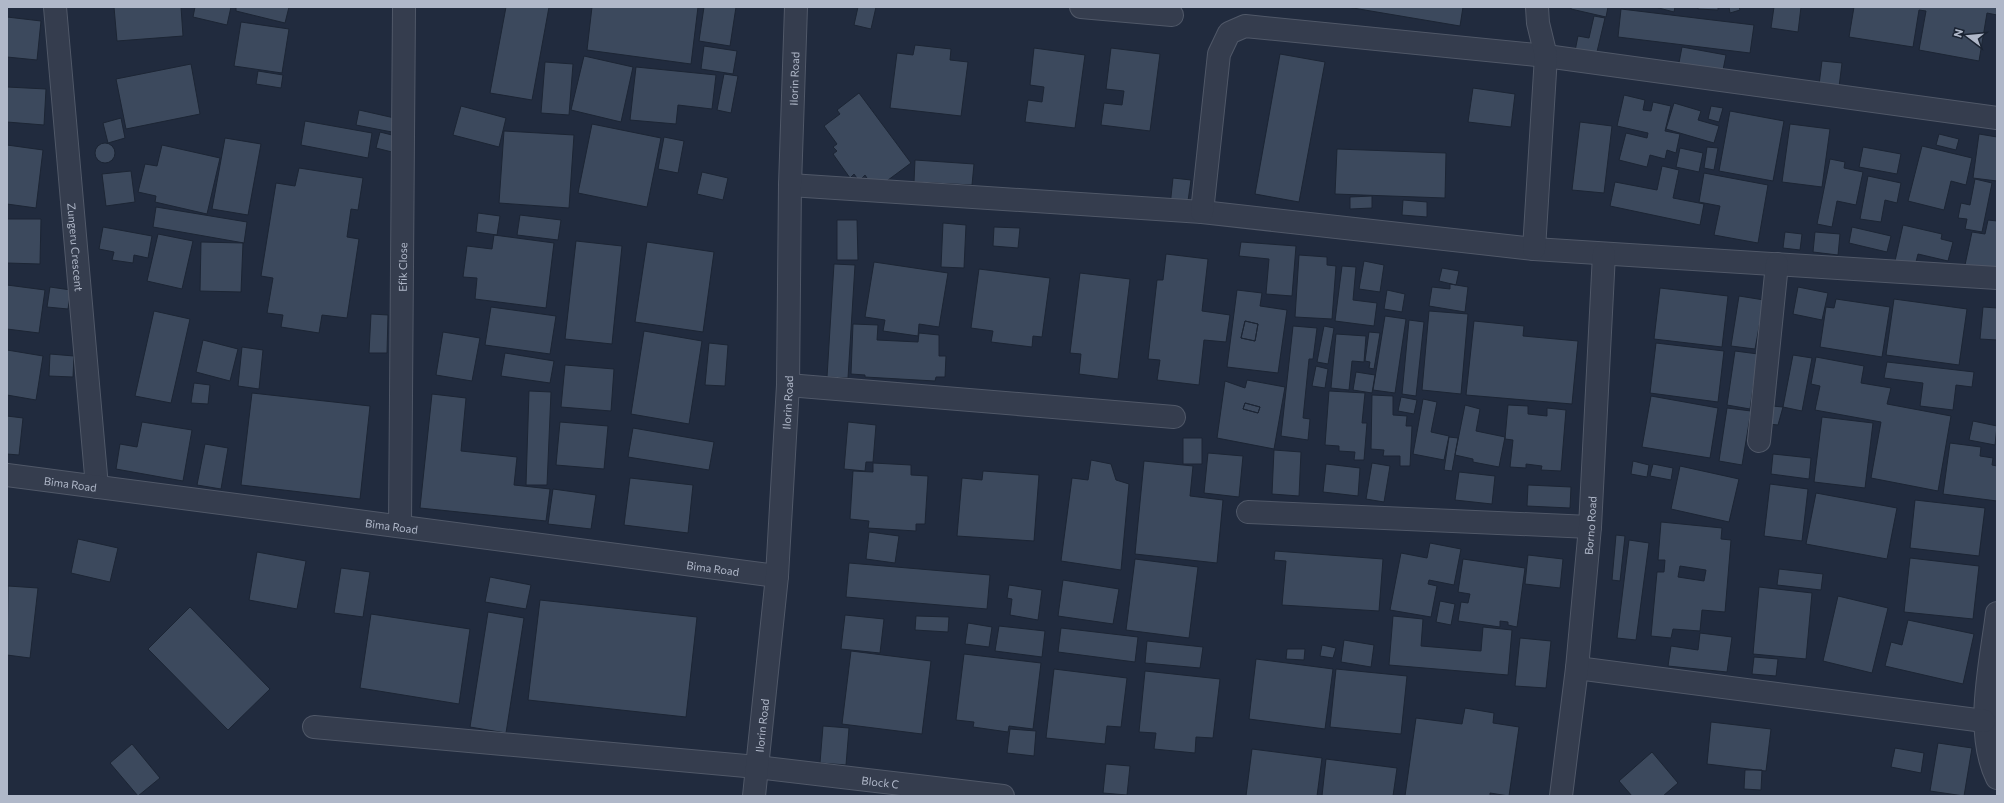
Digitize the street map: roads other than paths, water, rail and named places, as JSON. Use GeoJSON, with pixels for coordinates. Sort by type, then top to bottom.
{"type":"FeatureCollection","features":[{"type":"Feature","properties":{"kind":"street","name":"Zungeru Crescent"},"geometry":{"type":"LineString","coordinates":[[55,7],[97,487]]}},
{"type":"Feature","properties":{"kind":"street","name":"Efik Close"},"geometry":{"type":"LineString","coordinates":[[400,526],[404,7]]}},
{"type":"Feature","properties":{"kind":"street","name":"Ilorin Road"},"geometry":{"type":"LineString","coordinates":[[754,796],[777,576],[788,385],[790,185],[796,7]]}},
{"type":"Feature","properties":{"kind":"street"},"geometry":{"type":"LineString","coordinates":[[1081,7],[1172,15]]}},
{"type":"Feature","properties":{"kind":"street"},"geometry":{"type":"LineString","coordinates":[[1534,249],[1546,56],[1538,23],[1537,7]]}},
{"type":"Feature","properties":{"kind":"street"},"geometry":{"type":"LineString","coordinates":[[1202,212],[1219,54],[1229,32],[1245,26],[1546,56],[1997,118]]}},
{"type":"Feature","properties":{"kind":"street"},"geometry":{"type":"LineString","coordinates":[[790,185],[1202,212],[1534,249],[1997,278]]}},
{"type":"Feature","properties":{"kind":"street","name":"Borno Road"},"geometry":{"type":"LineString","coordinates":[[1561,796],[1577,668],[1590,527],[1604,254]]}},
{"type":"Feature","properties":{"kind":"street"},"geometry":{"type":"LineString","coordinates":[[1759,441],[1777,264]]}},
{"type":"Feature","properties":{"kind":"street"},"geometry":{"type":"LineString","coordinates":[[788,385],[1174,417]]}},
{"type":"Feature","properties":{"kind":"street","name":"Bima Road"},"geometry":{"type":"LineString","coordinates":[[7,475],[777,576]]}},
{"type":"Feature","properties":{"kind":"street"},"geometry":{"type":"LineString","coordinates":[[1248,512],[1590,527]]}},
{"type":"Feature","properties":{"kind":"street"},"geometry":{"type":"LineString","coordinates":[[1997,613],[1984,721],[1990,762],[1997,778]]}},
{"type":"Feature","properties":{"kind":"street"},"geometry":{"type":"LineString","coordinates":[[1577,668],[1984,721]]}},
{"type":"Feature","properties":{"kind":"street","name":"Block C"},"geometry":{"type":"LineString","coordinates":[[314,727],[757,767],[1002,796]]}}]}
